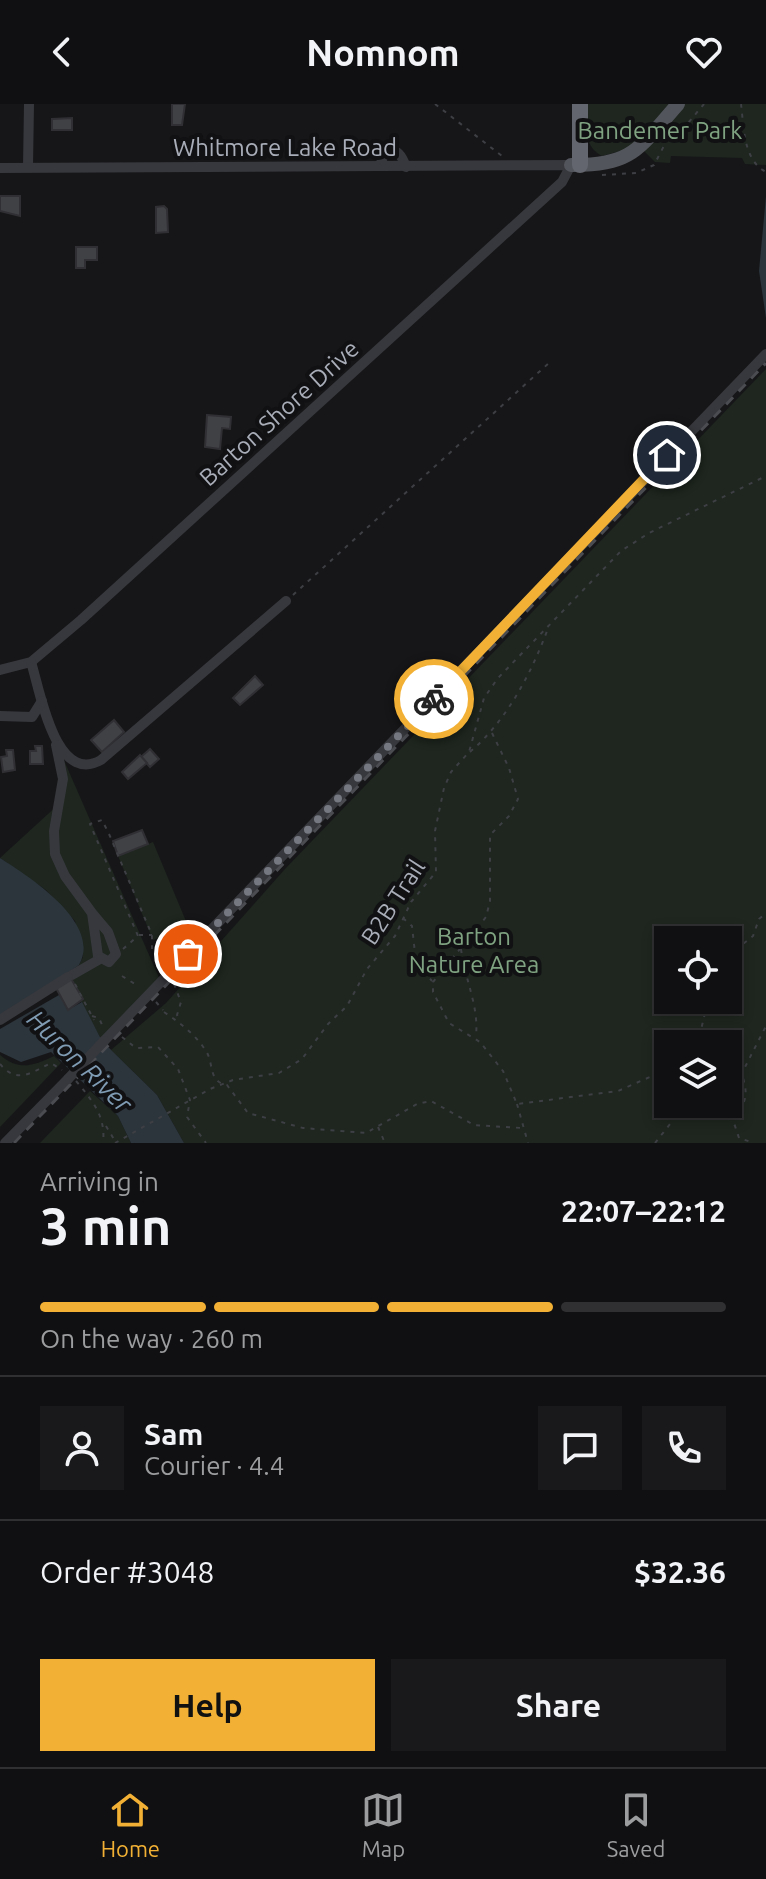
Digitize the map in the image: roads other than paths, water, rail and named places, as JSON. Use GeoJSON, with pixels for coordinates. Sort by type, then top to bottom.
{"type":"FeatureCollection","features":[{"type":"Feature","properties":{"kind":"highway"},"geometry":{"type":"LineString","coordinates":[[570,104],[576,165]]}},
{"type":"Feature","properties":{"kind":"highway"},"geometry":{"type":"LineString","coordinates":[[576,165],[580,104]]}},
{"type":"Feature","properties":{"kind":"main road"},"geometry":{"type":"LineString","coordinates":[[576,165],[607,164],[628,156],[678,104]]}},
{"type":"Feature","properties":{"kind":"street"},"geometry":{"type":"LineString","coordinates":[[28,167],[29,104]]}},
{"type":"Feature","properties":{"kind":"street"},"geometry":{"type":"LineString","coordinates":[[380,166],[385,151],[394,150],[401,154],[406,167]]}},
{"type":"Feature","properties":{"kind":"street","name":"Whitmore Lake Road"},"geometry":{"type":"LineString","coordinates":[[0,168],[576,165]]}},
{"type":"Feature","properties":{"kind":"street","name":"Barton Shore Drive"},"geometry":{"type":"LineString","coordinates":[[0,670],[31,662],[550,193],[576,165]]}},
{"type":"Feature","properties":{"kind":"street"},"geometry":{"type":"LineString","coordinates":[[5,1143],[766,354]]}},
{"type":"Feature","properties":{"kind":"street"},"geometry":{"type":"LineString","coordinates":[[56,742],[76,762],[97,763],[286,601]]}},
{"type":"Feature","properties":{"kind":"street"},"geometry":{"type":"LineString","coordinates":[[31,662],[56,742],[63,779],[54,831],[55,854],[65,876],[108,932],[116,954],[109,962],[100,959]]}},
{"type":"Feature","properties":{"kind":"street"},"geometry":{"type":"LineString","coordinates":[[32,717],[42,699]]}},
{"type":"Feature","properties":{"kind":"street"},"geometry":{"type":"LineString","coordinates":[[0,716],[32,717],[52,730]]}},
{"type":"Feature","properties":{"kind":"street"},"geometry":{"type":"LineString","coordinates":[[92,913],[100,959]]}},
{"type":"Feature","properties":{"kind":"street"},"geometry":{"type":"LineString","coordinates":[[0,1020],[100,959]]}},
{"type":"Feature","properties":{"kind":"water"},"geometry":{"type":"Polygon","coordinates":[[[766,196],[766,318],[759,271],[766,196]]]}},
{"type":"Feature","properties":{"kind":"water"},"geometry":{"type":"Polygon","coordinates":[[[0,858],[59,902],[81,933],[84,949],[79,965],[0,1019],[0,858]]]}},
{"type":"Feature","properties":{"kind":"water","name":"Huron River"},"geometry":{"type":"Polygon","coordinates":[[[59,995],[68,1010],[82,1002],[102,1041],[157,1095],[184,1143],[131,1143],[118,1116],[51,1052],[21,1062],[0,1052],[0,1029],[59,995]]]}},
{"type":"Feature","properties":{"kind":"railway"},"geometry":{"type":"LineString","coordinates":[[14,1143],[766,363]]}},
{"type":"Feature","properties":{"kind":"park label","name":"Bandemer Park"},"geometry":{"type":"Point","coordinates":[660,130]}},
{"type":"Feature","properties":{"kind":"park label","name":"Barton Nature Area"},"geometry":{"type":"Point","coordinates":[474,950]}}]}
